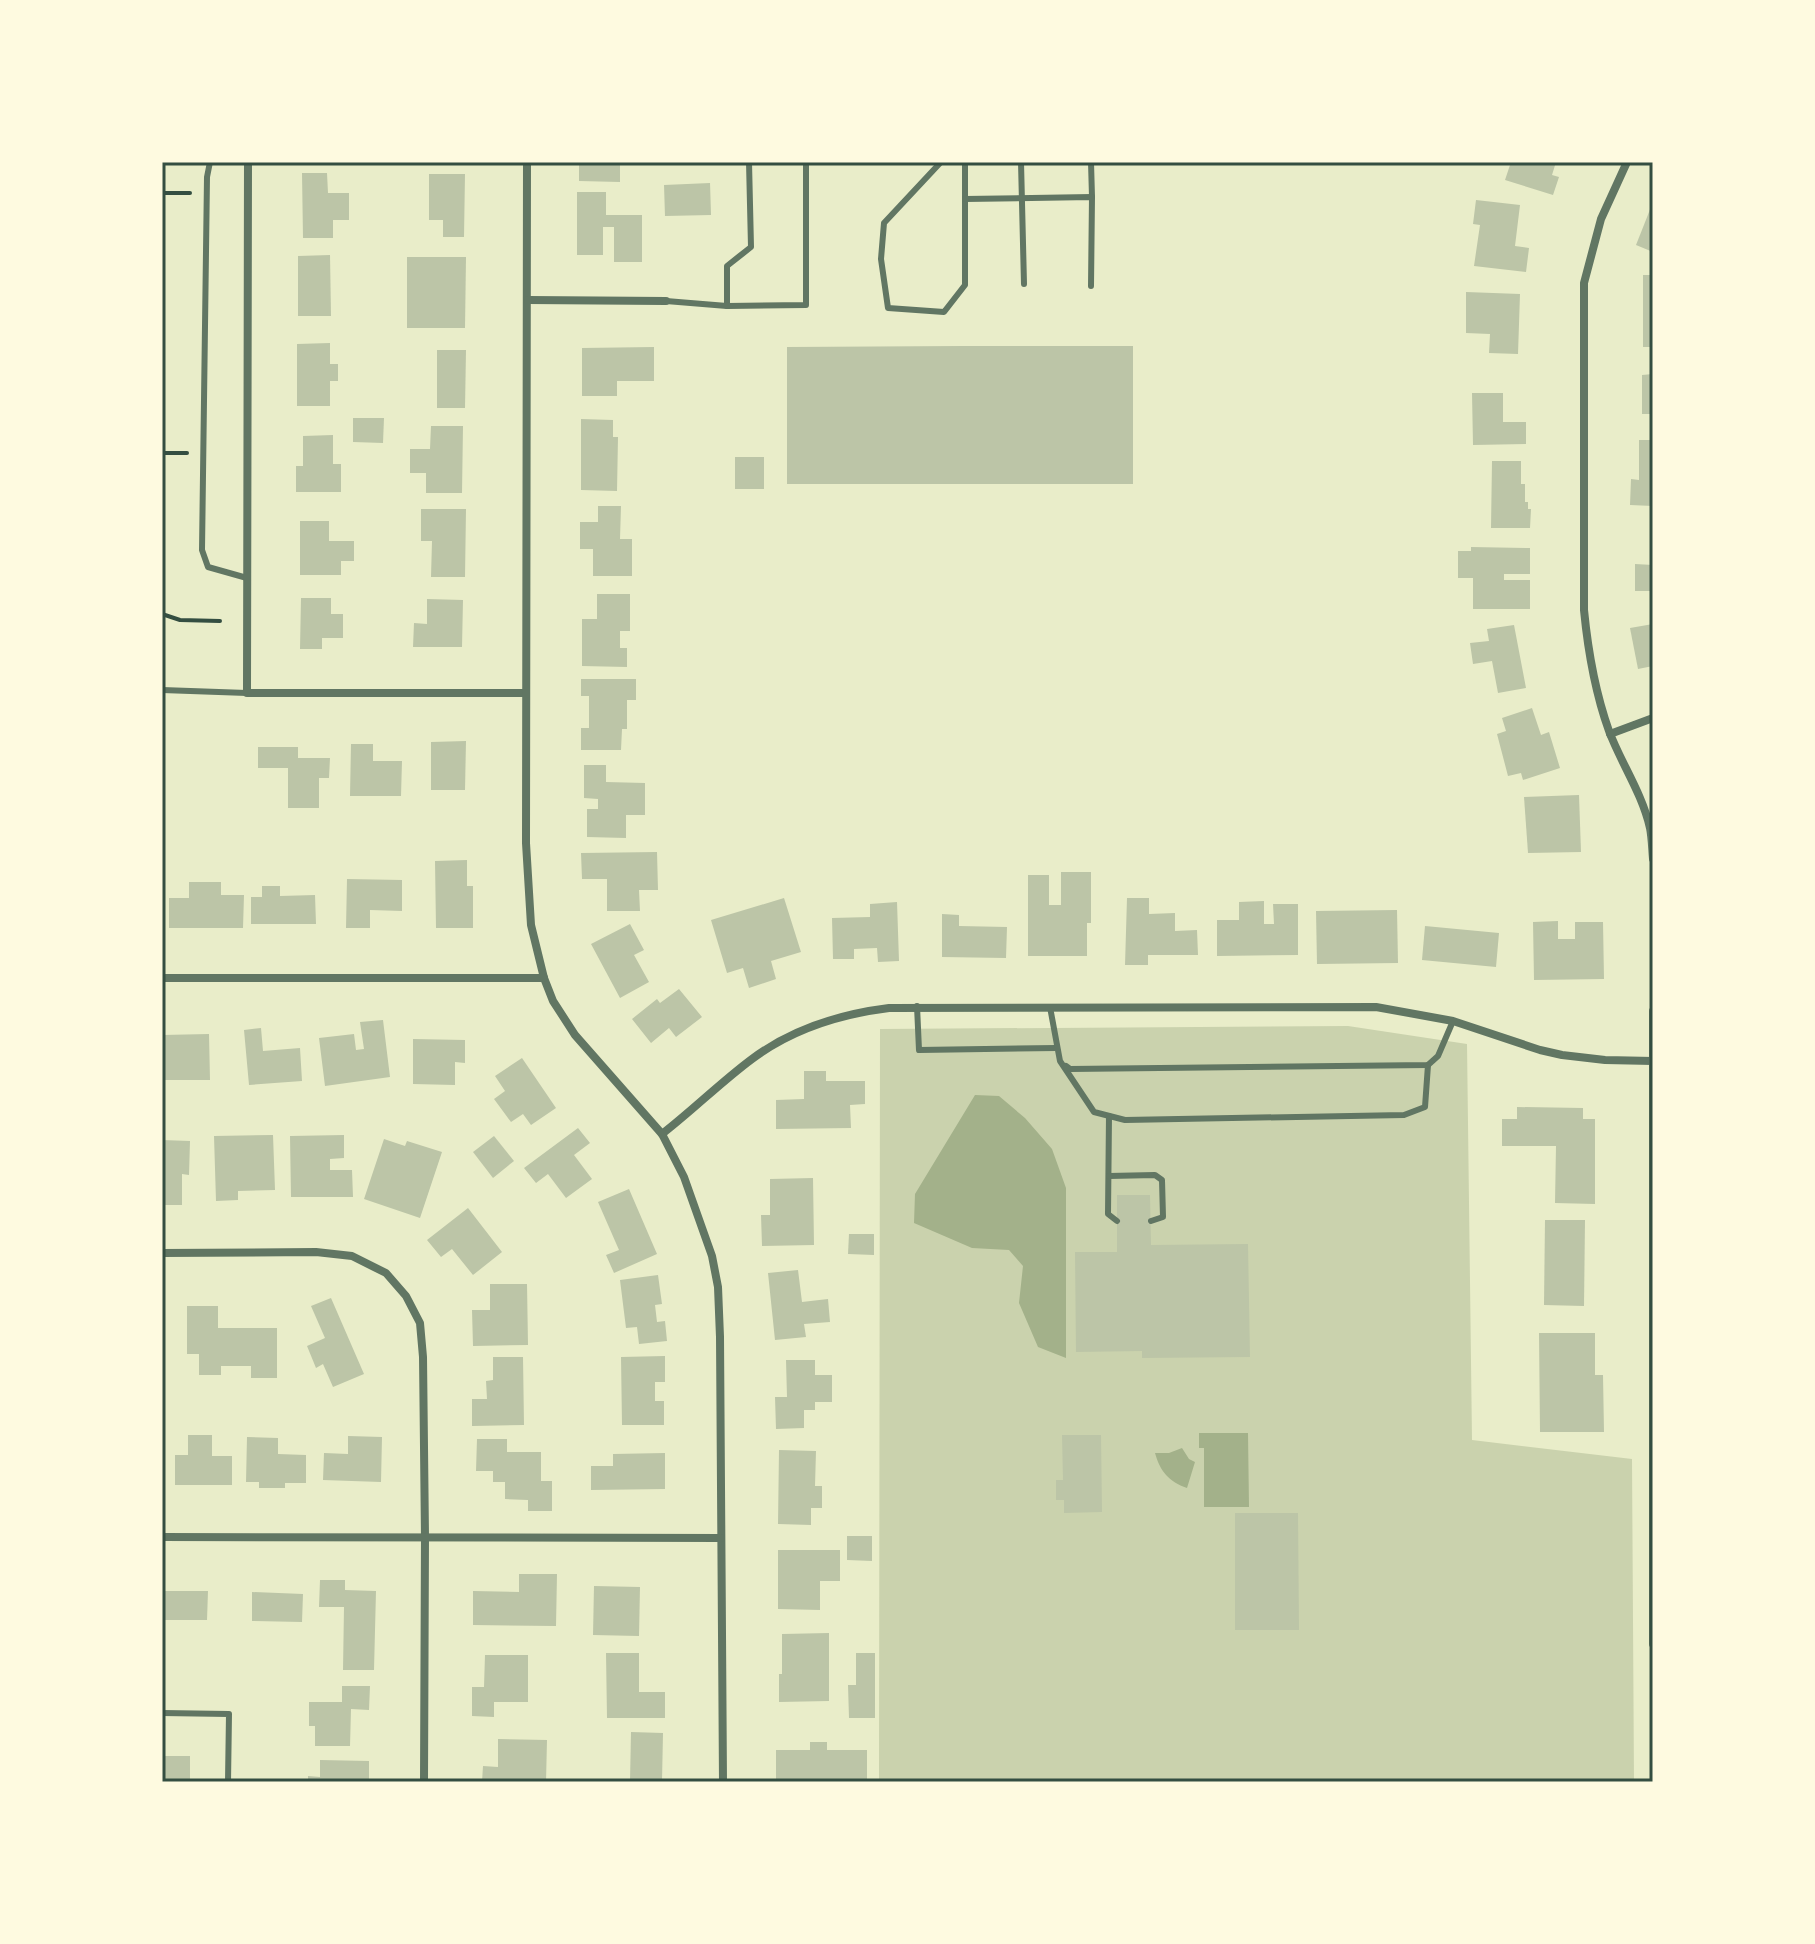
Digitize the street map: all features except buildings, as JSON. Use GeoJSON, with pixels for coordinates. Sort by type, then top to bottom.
{"type":"FeatureCollection","features":[{"type":"Feature","properties":{"kind":"street"},"geometry":{"type":"LineString","coordinates":[[248,162],[247,693],[526,693]]}},
{"type":"Feature","properties":{"kind":"street"},"geometry":{"type":"LineString","coordinates":[[527,162],[527,884],[531,925],[553,1001],[575,1035],[662,1134],[684,1177],[712,1256],[718,1287],[720,1337],[723,1782]]}},
{"type":"Feature","properties":{"kind":"street"},"geometry":{"type":"LineString","coordinates":[[1627,162],[1601,219],[1584,283],[1584,610],[1598,698],[1610,734],[1642,804],[1650,829],[1653,859]]}},
{"type":"Feature","properties":{"kind":"street"},"geometry":{"type":"LineString","coordinates":[[528,300],[666,301]]}},
{"type":"Feature","properties":{"kind":"street"},"geometry":{"type":"LineString","coordinates":[[1610,734],[1653,718]]}},
{"type":"Feature","properties":{"kind":"street"},"geometry":{"type":"LineString","coordinates":[[162,978],[544,978]]}},
{"type":"Feature","properties":{"kind":"street"},"geometry":{"type":"LineString","coordinates":[[662,1134],[754,1057],[793,1035],[815,1025],[864,1011],[917,1006],[1351,1006],[1402,1010],[1453,1021],[1562,1055],[1653,1061]]}},
{"type":"Feature","properties":{"kind":"street"},"geometry":{"type":"LineString","coordinates":[[1653,1011],[1653,1644]]}},
{"type":"Feature","properties":{"kind":"street"},"geometry":{"type":"LineString","coordinates":[[162,1253],[335,1253],[368,1262],[386,1273],[406,1296],[420,1323],[425,1537],[424,1782]]}},
{"type":"Feature","properties":{"kind":"street"},"geometry":{"type":"LineString","coordinates":[[162,1537],[721,1538]]}},
{"type":"Feature","properties":{"kind":"lane"},"geometry":{"type":"LineString","coordinates":[[210,162],[207,177],[202,550],[208,567],[247,578]]}},
{"type":"Feature","properties":{"kind":"lane"},"geometry":{"type":"LineString","coordinates":[[727,306],[727,266],[751,247],[749,162]]}},
{"type":"Feature","properties":{"kind":"lane"},"geometry":{"type":"LineString","coordinates":[[666,301],[727,306],[806,305],[806,162]]}},
{"type":"Feature","properties":{"kind":"lane"},"geometry":{"type":"LineString","coordinates":[[941,162],[884,223],[881,259],[888,308],[944,312],[965,285],[965,162]]}},
{"type":"Feature","properties":{"kind":"lane"},"geometry":{"type":"LineString","coordinates":[[1021,162],[1024,284]]}},
{"type":"Feature","properties":{"kind":"lane"},"geometry":{"type":"LineString","coordinates":[[1091,162],[1091,286]]}},
{"type":"Feature","properties":{"kind":"lane"},"geometry":{"type":"LineString","coordinates":[[965,199],[1092,197]]}},
{"type":"Feature","properties":{"kind":"lane"},"geometry":{"type":"LineString","coordinates":[[162,690],[247,693]]}},
{"type":"Feature","properties":{"kind":"lane"},"geometry":{"type":"LineString","coordinates":[[917,1006],[919,1050],[1056,1048]]}},
{"type":"Feature","properties":{"kind":"lane"},"geometry":{"type":"LineString","coordinates":[[1050,1007],[1060,1061],[1094,1112],[1125,1120],[1404,1115],[1425,1107],[1428,1065]]}},
{"type":"Feature","properties":{"kind":"lane"},"geometry":{"type":"LineString","coordinates":[[1060,1061],[1070,1069],[1428,1065],[1438,1056],[1453,1021]]}},
{"type":"Feature","properties":{"kind":"lane"},"geometry":{"type":"LineString","coordinates":[[1109,1116],[1108,1214],[1117,1221]]}},
{"type":"Feature","properties":{"kind":"lane"},"geometry":{"type":"LineString","coordinates":[[1109,1176],[1155,1175],[1162,1180],[1163,1217],[1151,1221]]}},
{"type":"Feature","properties":{"kind":"lane"},"geometry":{"type":"LineString","coordinates":[[162,1713],[229,1714],[228,1782]]}},
{"type":"Feature","properties":{"kind":"path"},"geometry":{"type":"LineString","coordinates":[[162,193],[190,193]]}},
{"type":"Feature","properties":{"kind":"path"},"geometry":{"type":"LineString","coordinates":[[162,453],[187,453]]}},
{"type":"Feature","properties":{"kind":"path"},"geometry":{"type":"LineString","coordinates":[[162,614],[180,620],[220,621]]}},
{"type":"Feature","properties":{"kind":"shaded area"},"geometry":{"type":"Polygon","coordinates":[[[1348,1026],[1467,1044],[1472,1440],[1632,1459],[1634,1782],[879,1782],[880,1029],[1348,1026]]]}},
{"type":"Feature","properties":{"kind":"shaded area"},"geometry":{"type":"Polygon","coordinates":[[[975,1095],[999,1096],[1025,1118],[1052,1149],[1066,1188],[1066,1358],[1038,1347],[1019,1303],[1023,1266],[1009,1250],[972,1248],[914,1223],[915,1194],[975,1095]]]}},
{"type":"Feature","properties":{"kind":"shaded area"},"geometry":{"type":"Polygon","coordinates":[[[1199,1433],[1248,1433],[1249,1507],[1204,1507],[1204,1448],[1199,1448],[1199,1433]]]}},
{"type":"Feature","properties":{"kind":"shaded area"},"geometry":{"type":"Polygon","coordinates":[[[1182,1448],[1195,1462],[1187,1488],[1166,1475],[1155,1453],[1169,1453],[1182,1448]]]}}]}
